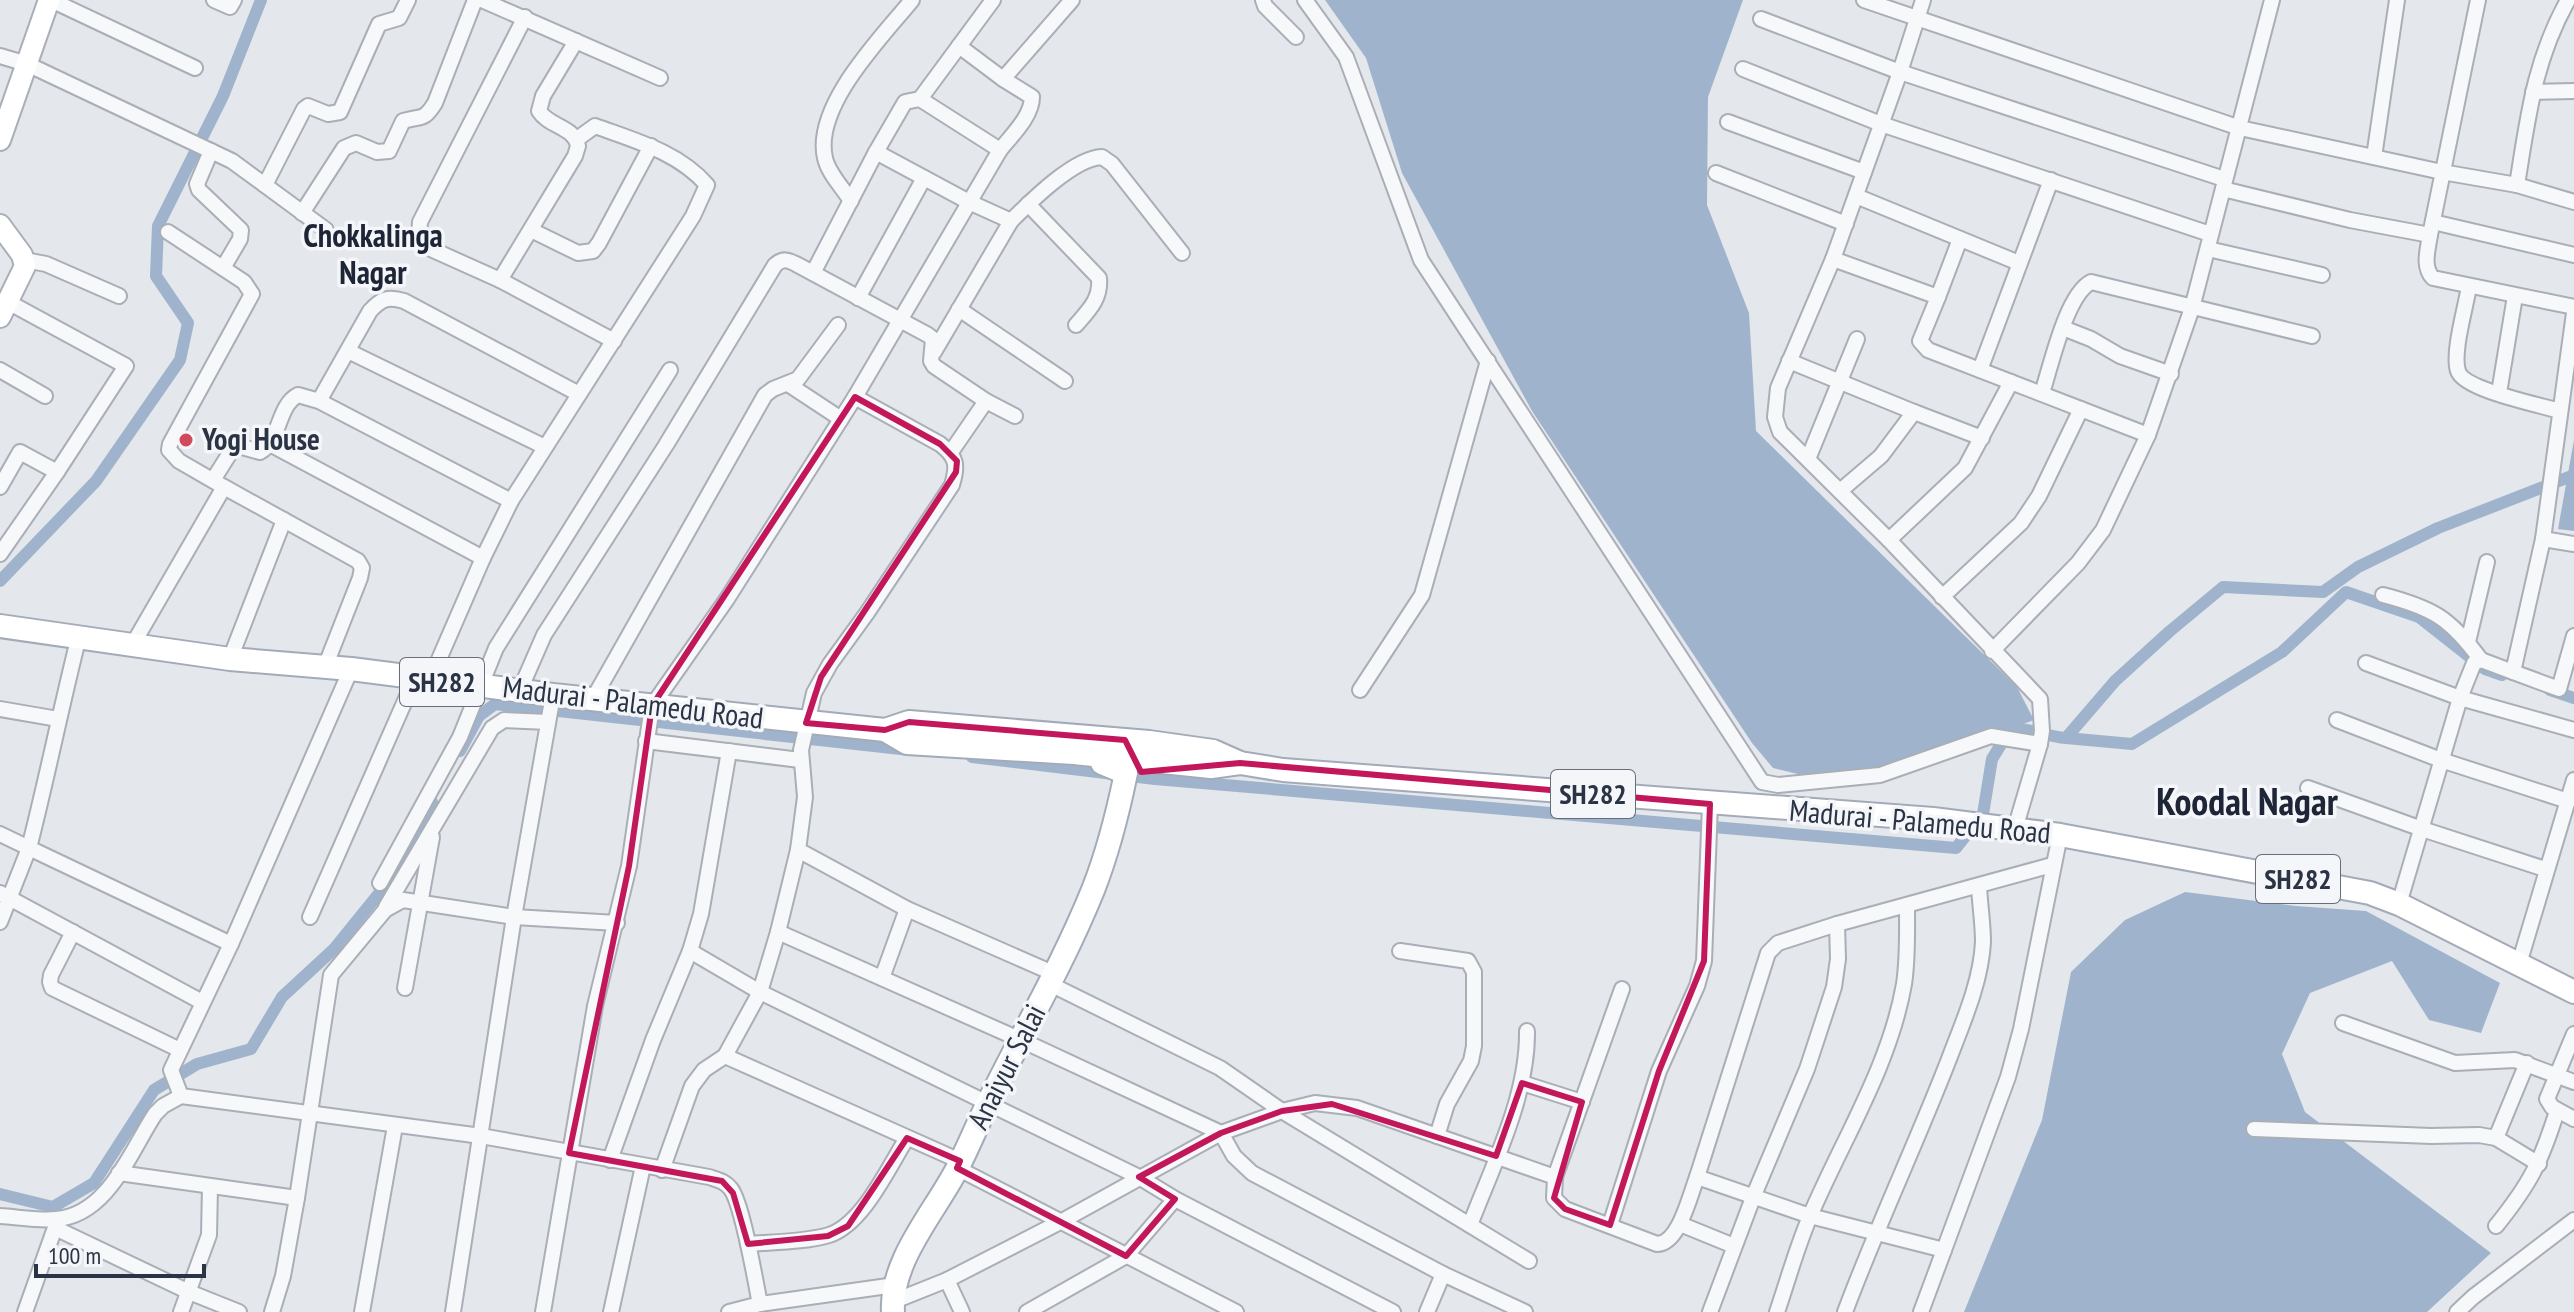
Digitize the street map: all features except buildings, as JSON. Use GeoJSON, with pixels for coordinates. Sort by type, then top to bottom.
{"type":"FeatureCollection","features":[{"type":"Feature","properties":{"kind":"main road"},"geometry":{"type":"LineString","coordinates":[[0,140],[50,0]]}},
{"type":"Feature","properties":{"kind":"main road"},"geometry":{"type":"LineString","coordinates":[[0,225],[25,260],[23,273],[4,309]]}},
{"type":"Feature","properties":{"kind":"main road","name":"Madurai - Palamedu Road"},"geometry":{"type":"LineString","coordinates":[[0,626],[230,659],[351,669],[804,728],[885,730],[907,743],[1028,741],[1134,766],[1213,751],[1240,763],[1283,770],[1947,820],[2060,835],[2370,893],[2399,904],[2574,992]]}},
{"type":"Feature","properties":{"kind":"main road","name":"Madurai - Palamedu Road"},"geometry":{"type":"LineString","coordinates":[[1028,741],[1134,766],[1183,764],[1211,767],[1240,763]]}},
{"type":"Feature","properties":{"kind":"main road","name":"Anaiyur Salai"},"geometry":{"type":"LineString","coordinates":[[893,1300],[909,1253],[959,1165],[1094,888],[1134,766]]}},
{"type":"Feature","properties":{"kind":"street"},"geometry":{"type":"LineString","coordinates":[[50,0],[195,68]]}},
{"type":"Feature","properties":{"kind":"street"},"geometry":{"type":"LineString","coordinates":[[214,0],[230,7],[234,0]]}},
{"type":"Feature","properties":{"kind":"street"},"geometry":{"type":"LineString","coordinates":[[265,185],[304,109],[308,106],[328,114],[340,112],[379,24],[399,18],[408,0]]}},
{"type":"Feature","properties":{"kind":"street"},"geometry":{"type":"LineString","coordinates":[[302,213],[344,148],[356,143],[377,152],[389,151],[403,121],[420,119],[430,112],[475,0]]}},
{"type":"Feature","properties":{"kind":"street"},"geometry":{"type":"LineString","coordinates":[[482,0],[660,78]]}},
{"type":"Feature","properties":{"kind":"street"},"geometry":{"type":"LineString","coordinates":[[851,201],[825,161],[823,139],[829,120],[855,71],[912,0]]}},
{"type":"Feature","properties":{"kind":"street"},"geometry":{"type":"LineString","coordinates":[[813,273],[905,102],[920,99],[993,0]]}},
{"type":"Feature","properties":{"kind":"street"},"geometry":{"type":"LineString","coordinates":[[1003,79],[1072,0]]}},
{"type":"Feature","properties":{"kind":"street"},"geometry":{"type":"LineString","coordinates":[[1263,0],[1265,6],[1296,37]]}},
{"type":"Feature","properties":{"kind":"street"},"geometry":{"type":"LineString","coordinates":[[1305,0],[1346,57],[1421,260],[1762,782],[1778,785],[1880,775],[1991,736],[2041,737]]}},
{"type":"Feature","properties":{"kind":"street"},"geometry":{"type":"LineString","coordinates":[[1864,0],[2240,128],[2517,185],[2574,202]]}},
{"type":"Feature","properties":{"kind":"street"},"geometry":{"type":"LineString","coordinates":[[1923,0],[1833,259],[1778,388],[1775,417],[1780,432],[1889,540],[2040,699],[2041,737],[2009,828]]}},
{"type":"Feature","properties":{"kind":"street"},"geometry":{"type":"LineString","coordinates":[[1992,651],[2078,563],[2103,530],[2148,435],[2192,308],[2272,0]]}},
{"type":"Feature","properties":{"kind":"street"},"geometry":{"type":"LineString","coordinates":[[2374,157],[2397,0]]}},
{"type":"Feature","properties":{"kind":"street"},"geometry":{"type":"LineString","coordinates":[[2478,0],[2431,228],[2426,265],[2428,274],[2433,278],[2574,310],[2543,539],[2513,672]]}},
{"type":"Feature","properties":{"kind":"street"},"geometry":{"type":"LineString","coordinates":[[2517,185],[2533,92],[2549,36],[2568,0]]}},
{"type":"Feature","properties":{"kind":"street"},"geometry":{"type":"LineString","coordinates":[[525,17],[417,232],[422,243],[431,249],[500,280],[614,341]]}},
{"type":"Feature","properties":{"kind":"street"},"geometry":{"type":"LineString","coordinates":[[1761,19],[1900,72],[2224,184],[2350,220],[2431,228],[2574,255]]}},
{"type":"Feature","properties":{"kind":"street"},"geometry":{"type":"LineString","coordinates":[[500,280],[575,156],[577,139],[572,133],[543,118],[539,111],[543,96],[576,41]]}},
{"type":"Feature","properties":{"kind":"street"},"geometry":{"type":"LineString","coordinates":[[543,1312],[595,1006],[629,866],[652,707],[727,599],[855,397],[1000,150],[1027,115],[1032,102],[1028,93],[1003,79],[959,46]]}},
{"type":"Feature","properties":{"kind":"street"},"geometry":{"type":"LineString","coordinates":[[0,56],[27,64],[232,161],[326,230]]}},
{"type":"Feature","properties":{"kind":"street"},"geometry":{"type":"LineString","coordinates":[[1743,69],[1881,124],[2051,180],[2209,242],[2322,275]]}},
{"type":"Feature","properties":{"kind":"street"},"geometry":{"type":"LineString","coordinates":[[2533,92],[2574,91]]}},
{"type":"Feature","properties":{"kind":"street"},"geometry":{"type":"LineString","coordinates":[[920,99],[1000,150]]}},
{"type":"Feature","properties":{"kind":"street"},"geometry":{"type":"LineString","coordinates":[[1728,122],[1864,172]]}},
{"type":"Feature","properties":{"kind":"street"},"geometry":{"type":"LineString","coordinates":[[310,917],[422,679],[511,501],[693,216],[707,185],[693,169],[651,146],[595,126],[577,139]]}},
{"type":"Feature","properties":{"kind":"street"},"geometry":{"type":"LineString","coordinates":[[531,230],[578,253],[593,251],[651,146]]}},
{"type":"Feature","properties":{"kind":"street"},"geometry":{"type":"LineString","coordinates":[[202,147],[197,184],[199,190],[241,230],[240,239],[223,268]]}},
{"type":"Feature","properties":{"kind":"street"},"geometry":{"type":"LineString","coordinates":[[876,152],[1011,221]]}},
{"type":"Feature","properties":{"kind":"street"},"geometry":{"type":"LineString","coordinates":[[931,356],[1011,221],[1083,161],[1102,157],[1112,164],[1182,253]]}},
{"type":"Feature","properties":{"kind":"street"},"geometry":{"type":"LineString","coordinates":[[1716,173],[1846,224]]}},
{"type":"Feature","properties":{"kind":"street"},"geometry":{"type":"LineString","coordinates":[[858,298],[924,178]]}},
{"type":"Feature","properties":{"kind":"street"},"geometry":{"type":"LineString","coordinates":[[1980,370],[2051,180]]}},
{"type":"Feature","properties":{"kind":"street"},"geometry":{"type":"LineString","coordinates":[[1856,196],[2019,263]]}},
{"type":"Feature","properties":{"kind":"street"},"geometry":{"type":"LineString","coordinates":[[1028,204],[1099,278],[1100,288],[1095,303],[1076,325]]}},
{"type":"Feature","properties":{"kind":"street"},"geometry":{"type":"LineString","coordinates":[[168,232],[244,282],[252,294],[169,450],[179,461],[351,555],[362,568],[325,667]]}},
{"type":"Feature","properties":{"kind":"street"},"geometry":{"type":"LineString","coordinates":[[1960,239],[1920,341],[1928,350],[2148,435]]}},
{"type":"Feature","properties":{"kind":"street"},"geometry":{"type":"LineString","coordinates":[[1833,259],[1938,297]]}},
{"type":"Feature","properties":{"kind":"street"},"geometry":{"type":"LineString","coordinates":[[25,260],[46,264],[119,296]]}},
{"type":"Feature","properties":{"kind":"street"},"geometry":{"type":"LineString","coordinates":[[520,690],[544,635],[666,445],[775,265],[786,260],[933,339],[931,356],[934,366],[986,401],[1015,416]]}},
{"type":"Feature","properties":{"kind":"street"},"geometry":{"type":"LineString","coordinates":[[2042,393],[2063,328],[2078,294],[2091,282],[2312,336]]}},
{"type":"Feature","properties":{"kind":"street"},"geometry":{"type":"LineString","coordinates":[[2469,286],[2456,362],[2459,375],[2471,384],[2560,411]]}},
{"type":"Feature","properties":{"kind":"street"},"geometry":{"type":"LineString","coordinates":[[2499,393],[2515,296]]}},
{"type":"Feature","properties":{"kind":"street"},"geometry":{"type":"LineString","coordinates":[[319,401],[370,311],[380,300],[392,297],[579,394]]}},
{"type":"Feature","properties":{"kind":"street"},"geometry":{"type":"LineString","coordinates":[[0,554],[126,366],[4,309]]}},
{"type":"Feature","properties":{"kind":"street"},"geometry":{"type":"LineString","coordinates":[[959,309],[1065,381]]}},
{"type":"Feature","properties":{"kind":"street"},"geometry":{"type":"LineString","coordinates":[[593,699],[760,403],[773,389],[788,384],[805,372],[838,325]]}},
{"type":"Feature","properties":{"kind":"street"},"geometry":{"type":"LineString","coordinates":[[2063,328],[2091,339],[2120,356],[2171,374]]}},
{"type":"Feature","properties":{"kind":"street"},"geometry":{"type":"LineString","coordinates":[[1808,459],[1857,339]]}},
{"type":"Feature","properties":{"kind":"street"},"geometry":{"type":"LineString","coordinates":[[348,351],[545,447]]}},
{"type":"Feature","properties":{"kind":"street"},"geometry":{"type":"LineString","coordinates":[[1360,690],[1422,595],[1488,361]]}},
{"type":"Feature","properties":{"kind":"street"},"geometry":{"type":"LineString","coordinates":[[1789,361],[1982,438]]}},
{"type":"Feature","properties":{"kind":"street"},"geometry":{"type":"LineString","coordinates":[[0,370],[45,396]]}},
{"type":"Feature","properties":{"kind":"street"},"geometry":{"type":"LineString","coordinates":[[380,883],[460,737],[496,648],[670,370]]}},
{"type":"Feature","properties":{"kind":"street"},"geometry":{"type":"LineString","coordinates":[[1889,540],[1965,468],[2011,382]]}},
{"type":"Feature","properties":{"kind":"street"},"geometry":{"type":"LineString","coordinates":[[788,384],[841,419]]}},
{"type":"Feature","properties":{"kind":"street"},"geometry":{"type":"LineString","coordinates":[[133,644],[219,484],[235,445],[260,452],[270,444],[294,396],[304,395],[319,401],[511,501]]}},
{"type":"Feature","properties":{"kind":"street"},"geometry":{"type":"LineString","coordinates":[[662,1170],[692,1086],[704,1070],[725,1056],[760,992],[798,850],[805,797],[801,755],[804,728],[821,677],[952,485],[957,461],[951,452],[855,397]]}},
{"type":"Feature","properties":{"kind":"street"},"geometry":{"type":"LineString","coordinates":[[951,452],[986,401]]}},
{"type":"Feature","properties":{"kind":"street"},"geometry":{"type":"LineString","coordinates":[[1942,597],[2021,523],[2039,496],[2081,409]]}},
{"type":"Feature","properties":{"kind":"street"},"geometry":{"type":"LineString","coordinates":[[1840,491],[1881,456],[1914,412]]}},
{"type":"Feature","properties":{"kind":"street"},"geometry":{"type":"LineString","coordinates":[[270,444],[483,558]]}},
{"type":"Feature","properties":{"kind":"street"},"geometry":{"type":"LineString","coordinates":[[0,487],[20,452],[57,472]]}},
{"type":"Feature","properties":{"kind":"street"},"geometry":{"type":"LineString","coordinates":[[230,659],[284,520]]}},
{"type":"Feature","properties":{"kind":"street"},"geometry":{"type":"LineString","coordinates":[[2543,539],[2574,544]]}},
{"type":"Feature","properties":{"kind":"street"},"geometry":{"type":"LineString","coordinates":[[2468,642],[2487,562]]}},
{"type":"Feature","properties":{"kind":"street"},"geometry":{"type":"LineString","coordinates":[[2383,595],[2428,608],[2468,642],[2477,661],[2567,690],[2574,636]]}},
{"type":"Feature","properties":{"kind":"street"},"geometry":{"type":"LineString","coordinates":[[0,922],[5,895],[29,848],[79,636]]}},
{"type":"Feature","properties":{"kind":"street"},"geometry":{"type":"LineString","coordinates":[[2399,904],[2460,698],[2477,661]]}},
{"type":"Feature","properties":{"kind":"street"},"geometry":{"type":"LineString","coordinates":[[2366,663],[2460,698],[2574,730]]}},
{"type":"Feature","properties":{"kind":"street"},"geometry":{"type":"LineString","coordinates":[[180,1094],[171,1070],[231,944],[351,669]]}},
{"type":"Feature","properties":{"kind":"street"},"geometry":{"type":"LineString","coordinates":[[453,1312],[514,917],[553,696]]}},
{"type":"Feature","properties":{"kind":"street"},"geometry":{"type":"LineString","coordinates":[[0,709],[58,719]]}},
{"type":"Feature","properties":{"kind":"street"},"geometry":{"type":"LineString","coordinates":[[2337,720],[2441,760],[2568,801]]}},
{"type":"Feature","properties":{"kind":"street"},"geometry":{"type":"LineString","coordinates":[[272,1312],[283,1276],[297,1198],[331,975],[385,910],[481,743],[498,722],[548,721]]}},
{"type":"Feature","properties":{"kind":"street"},"geometry":{"type":"LineString","coordinates":[[646,740],[729,751],[801,755]]}},
{"type":"Feature","properties":{"kind":"street"},"geometry":{"type":"LineString","coordinates":[[610,1160],[653,1040],[690,951],[707,886],[729,751]]}},
{"type":"Feature","properties":{"kind":"street"},"geometry":{"type":"LineString","coordinates":[[2519,964],[2574,780]]}},
{"type":"Feature","properties":{"kind":"street"},"geometry":{"type":"LineString","coordinates":[[2308,788],[2545,869]]}},
{"type":"Feature","properties":{"kind":"street"},"geometry":{"type":"LineString","coordinates":[[1610,1225],[1659,1071],[1697,986],[1704,961],[1710,804]]}},
{"type":"Feature","properties":{"kind":"street"},"geometry":{"type":"LineString","coordinates":[[405,988],[434,825]]}},
{"type":"Feature","properties":{"kind":"street"},"geometry":{"type":"LineString","coordinates":[[0,834],[231,944]]}},
{"type":"Feature","properties":{"kind":"street"},"geometry":{"type":"LineString","coordinates":[[1921,1312],[2008,1077],[2021,1029],[2060,835]]}},
{"type":"Feature","properties":{"kind":"street"},"geometry":{"type":"LineString","coordinates":[[798,850],[1220,1068],[1282,1111],[1529,1261]]}},
{"type":"Feature","properties":{"kind":"street"},"geometry":{"type":"LineString","coordinates":[[1622,989],[1555,1177],[1553,1191],[1558,1205],[1663,1245],[1672,1238],[1680,1224],[1768,953],[1778,943],[2052,865]]}},
{"type":"Feature","properties":{"kind":"street"},"geometry":{"type":"LineString","coordinates":[[1845,1312],[1874,1234],[1922,1131],[1967,1010],[1979,970],[1983,942],[1979,887]]}},
{"type":"Feature","properties":{"kind":"street"},"geometry":{"type":"LineString","coordinates":[[5,895],[202,1002]]}},
{"type":"Feature","properties":{"kind":"street"},"geometry":{"type":"LineString","coordinates":[[385,910],[403,900],[514,917],[617,923]]}},
{"type":"Feature","properties":{"kind":"street"},"geometry":{"type":"LineString","coordinates":[[1777,1312],[1810,1216],[1867,1095],[1892,1030],[1906,973],[1907,905]]}},
{"type":"Feature","properties":{"kind":"street"},"geometry":{"type":"LineString","coordinates":[[882,978],[907,909]]}},
{"type":"Feature","properties":{"kind":"street"},"geometry":{"type":"LineString","coordinates":[[1710,1312],[1754,1195],[1807,1069],[1834,987],[1838,959],[1837,924]]}},
{"type":"Feature","properties":{"kind":"street"},"geometry":{"type":"LineString","coordinates":[[73,932],[51,975],[52,988],[180,1050]]}},
{"type":"Feature","properties":{"kind":"street"},"geometry":{"type":"LineString","coordinates":[[778,932],[1221,1133],[1234,1156],[1252,1173],[1443,1274],[1525,1312]]}},
{"type":"Feature","properties":{"kind":"street"},"geometry":{"type":"LineString","coordinates":[[690,951],[760,992],[1139,1177],[1175,1199],[1393,1312]]}},
{"type":"Feature","properties":{"kind":"street"},"geometry":{"type":"LineString","coordinates":[[1400,951],[1468,961],[1474,972],[1475,1032],[1471,1061],[1447,1104],[1437,1136]]}},
{"type":"Feature","properties":{"kind":"street"},"geometry":{"type":"LineString","coordinates":[[2343,1023],[2455,1063],[2502,1060],[2527,1063],[2574,1082]]}},
{"type":"Feature","properties":{"kind":"street"},"geometry":{"type":"LineString","coordinates":[[1470,1225],[1522,1083],[1527,1031]]}},
{"type":"Feature","properties":{"kind":"street"},"geometry":{"type":"LineString","coordinates":[[2574,1034],[2547,1099],[2557,1111],[2574,1119]]}},
{"type":"Feature","properties":{"kind":"street"},"geometry":{"type":"LineString","coordinates":[[725,1056],[907,1138],[1236,1312]]}},
{"type":"Feature","properties":{"kind":"street"},"geometry":{"type":"LineString","coordinates":[[2496,1138],[2527,1063]]}},
{"type":"Feature","properties":{"kind":"street"},"geometry":{"type":"LineString","coordinates":[[1522,1083],[1582,1102]]}},
{"type":"Feature","properties":{"kind":"street"},"geometry":{"type":"LineString","coordinates":[[25,1312],[56,1224],[95,1203],[108,1190],[155,1114],[180,1094],[311,1115],[481,1136],[709,1177],[728,1185],[733,1193],[748,1244],[760,1304]]}},
{"type":"Feature","properties":{"kind":"street"},"geometry":{"type":"LineString","coordinates":[[729,1312],[760,1304],[893,1300],[947,1280],[1221,1133],[1282,1111],[1315,1103],[1357,1108],[1555,1177]]}},
{"type":"Feature","properties":{"kind":"street"},"geometry":{"type":"LineString","coordinates":[[2496,1226],[2539,1164],[2557,1111]]}},
{"type":"Feature","properties":{"kind":"street"},"geometry":{"type":"LineString","coordinates":[[362,1312],[395,1126]]}},
{"type":"Feature","properties":{"kind":"street"},"geometry":{"type":"LineString","coordinates":[[2254,1129],[2431,1136],[2467,1134],[2496,1138],[2539,1164]]}},
{"type":"Feature","properties":{"kind":"street"},"geometry":{"type":"LineString","coordinates":[[748,1244],[828,1236],[848,1226],[859,1214],[907,1138]]}},
{"type":"Feature","properties":{"kind":"street"},"geometry":{"type":"LineString","coordinates":[[611,1312],[643,1166]]}},
{"type":"Feature","properties":{"kind":"street"},"geometry":{"type":"LineString","coordinates":[[119,1173],[297,1198]]}},
{"type":"Feature","properties":{"kind":"street"},"geometry":{"type":"LineString","coordinates":[[1697,1177],[1810,1216],[1944,1250]]}},
{"type":"Feature","properties":{"kind":"street"},"geometry":{"type":"LineString","coordinates":[[181,1312],[209,1235],[210,1186]]}},
{"type":"Feature","properties":{"kind":"street"},"geometry":{"type":"LineString","coordinates":[[1027,1312],[1126,1256],[1175,1199]]}},
{"type":"Feature","properties":{"kind":"street"},"geometry":{"type":"LineString","coordinates":[[0,1216],[56,1224],[189,1292],[239,1312]]}},
{"type":"Feature","properties":{"kind":"street"},"geometry":{"type":"LineString","coordinates":[[2457,1312],[2574,1220]]}},
{"type":"Feature","properties":{"kind":"street"},"geometry":{"type":"LineString","coordinates":[[1680,1224],[1734,1246]]}},
{"type":"Feature","properties":{"kind":"street"},"geometry":{"type":"LineString","coordinates":[[1427,1312],[1443,1274]]}},
{"type":"Feature","properties":{"kind":"street"},"geometry":{"type":"LineString","coordinates":[[947,1280],[962,1312]]}},
{"type":"Feature","properties":{"kind":"highlighted area"},"geometry":{"type":"Polygon","coordinates":[[[855,397],[940,444],[957,461],[956,472],[821,677],[806,723],[885,730],[909,722],[1125,740],[1141,772],[1240,763],[1710,804],[1704,961],[1659,1071],[1610,1225],[1565,1209],[1554,1198],[1582,1102],[1522,1083],[1496,1156],[1332,1104],[1282,1111],[1221,1133],[1139,1177],[1175,1199],[1126,1256],[957,1168],[960,1161],[907,1138],[848,1226],[828,1236],[748,1244],[733,1193],[722,1181],[569,1153],[629,866],[652,706],[855,397]]]}},
{"type":"Feature","properties":{"kind":"water"},"geometry":{"type":"Polygon","coordinates":[[[1325,0],[1743,0],[1708,97],[1707,205],[1749,313],[1756,431],[2017,687],[2034,720],[1890,774],[1823,780],[1773,768],[1752,743],[1532,411],[1402,173],[1366,58],[1325,0]]]}},
{"type":"Feature","properties":{"kind":"water"},"geometry":{"type":"Polygon","coordinates":[[[2574,440],[2574,531],[2558,529],[2574,440]]]}},
{"type":"Feature","properties":{"kind":"water"},"geometry":{"type":"Polygon","coordinates":[[[2185,892],[2366,911],[2500,983],[2481,1033],[2429,1020],[2392,961],[2310,993],[2282,1054],[2305,1112],[2491,1253],[2427,1312],[1964,1312],[2042,1120],[2071,972],[2125,920],[2185,892]]]}},
{"type":"Feature","properties":{"kind":"waterway"},"geometry":{"type":"LineString","coordinates":[[0,581],[96,481],[180,360],[188,323],[156,276],[158,226],[223,96],[261,0]]}},
{"type":"Feature","properties":{"kind":"waterway"},"geometry":{"type":"LineString","coordinates":[[972,757],[1155,779],[1956,848],[1983,814],[1992,759],[2011,728],[2066,738],[2115,681],[2223,587],[2323,592],[2358,567],[2438,528],[2574,475]]}},
{"type":"Feature","properties":{"kind":"waterway"},"geometry":{"type":"LineString","coordinates":[[2066,738],[2132,744],[2282,652],[2346,592],[2419,617],[2485,669],[2502,675]]}},
{"type":"Feature","properties":{"kind":"waterway"},"geometry":{"type":"LineString","coordinates":[[2550,690],[2574,698]]}},
{"type":"Feature","properties":{"kind":"waterway"},"geometry":{"type":"LineString","coordinates":[[460,751],[479,716],[495,704],[910,750]]}},
{"type":"Feature","properties":{"kind":"waterway"},"geometry":{"type":"LineString","coordinates":[[0,1194],[53,1207],[94,1183],[154,1090],[197,1064],[251,1049],[282,997],[334,949],[389,881],[432,802]]}},
{"type":"Feature","properties":{"kind":"place","name":"Yogi House"},"geometry":{"type":"Point","coordinates":[186,440]}},
{"type":"Feature","properties":{"kind":"district","name":"Chokkalinga Nagar"},"geometry":{"type":"Point","coordinates":[373,254]}},
{"type":"Feature","properties":{"kind":"district","name":"Koodal Nagar"},"geometry":{"type":"Point","coordinates":[2247,802]}}]}
